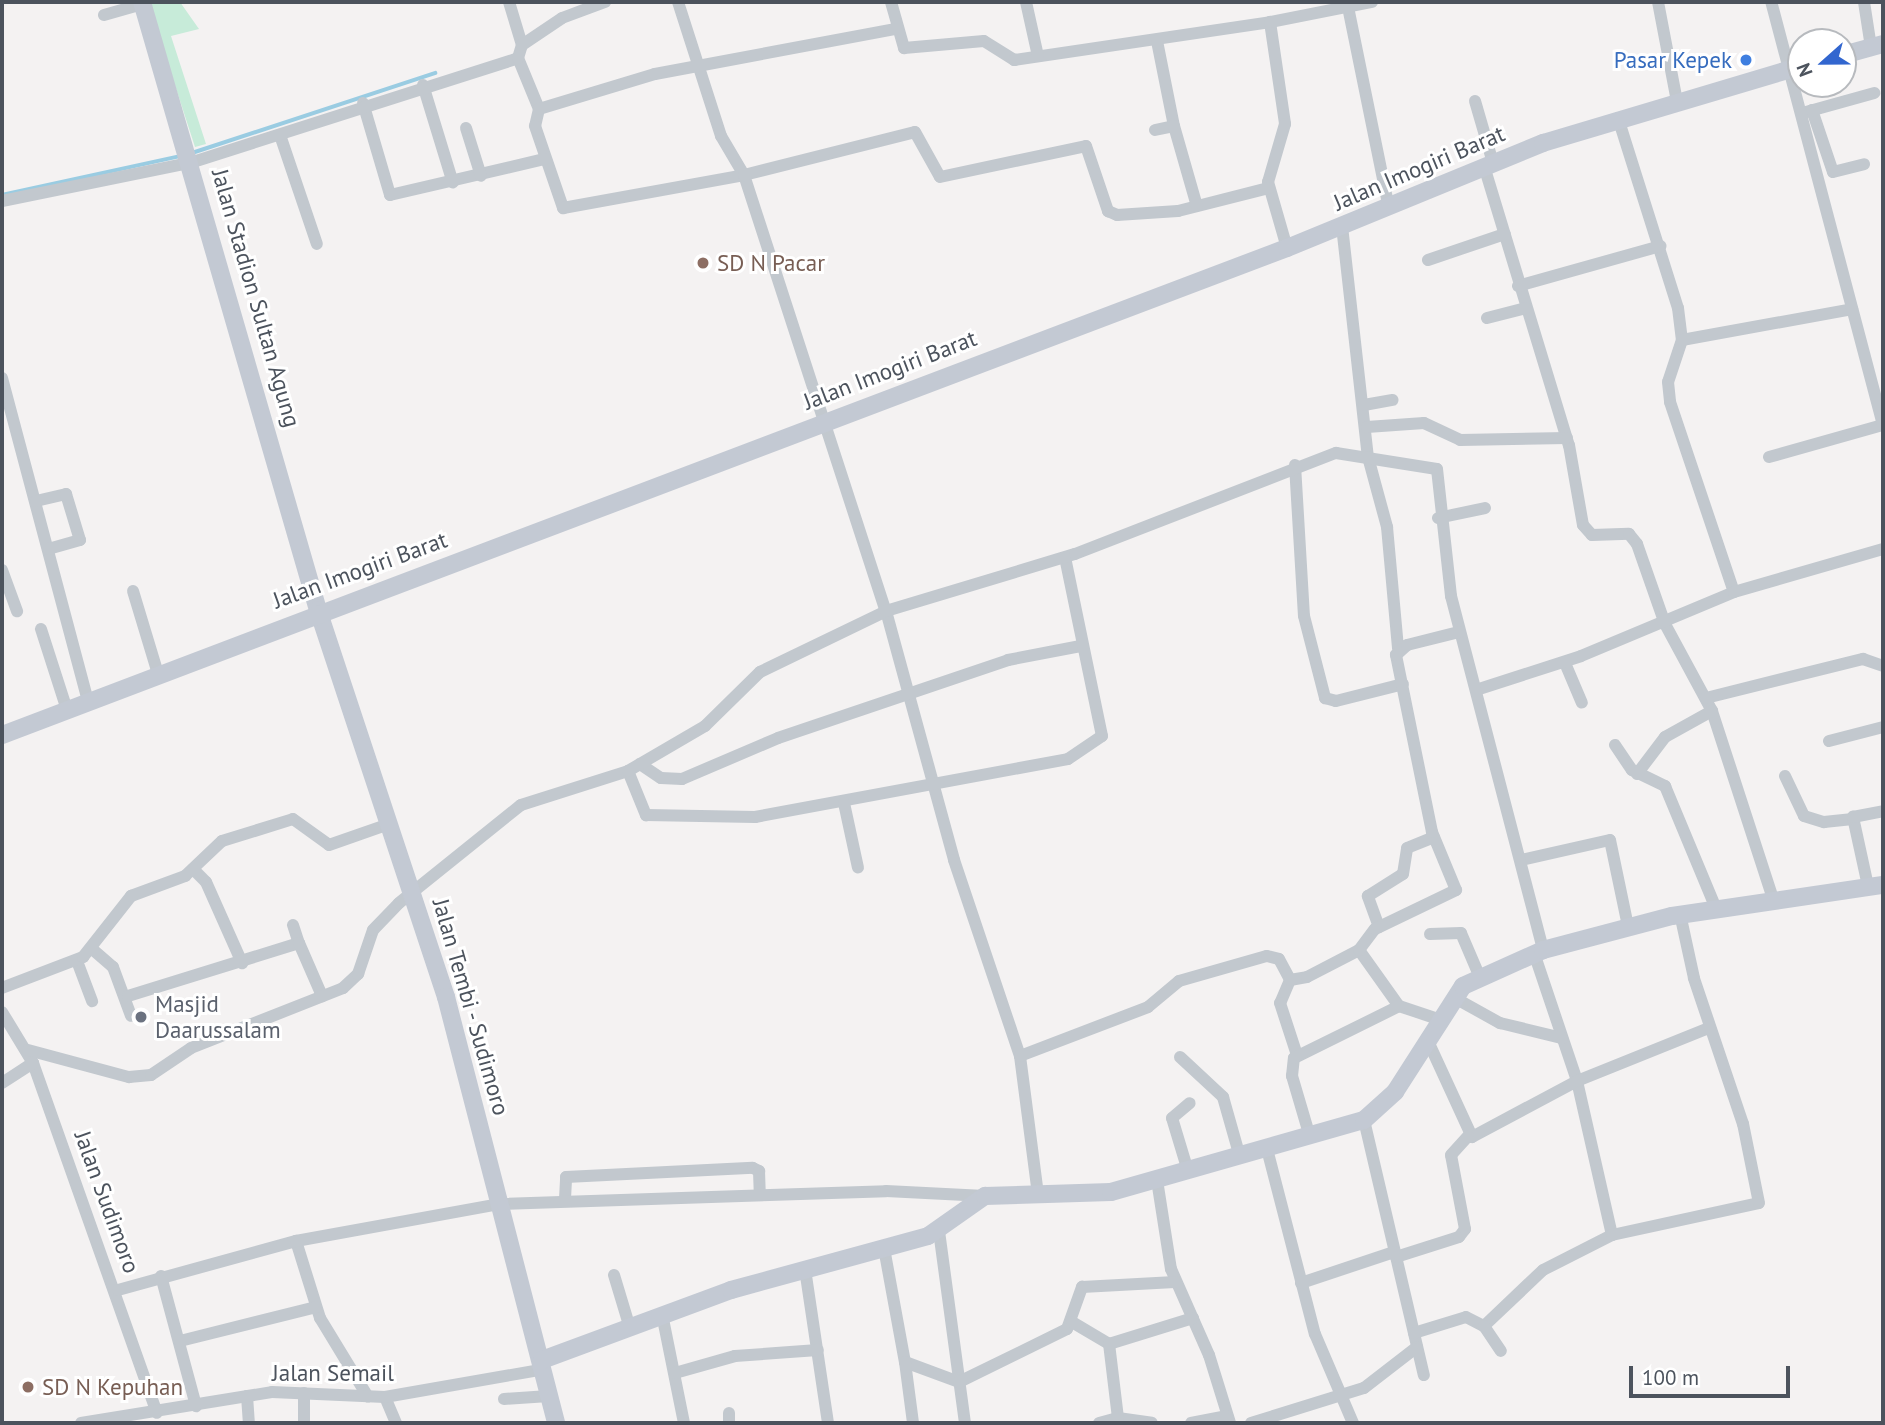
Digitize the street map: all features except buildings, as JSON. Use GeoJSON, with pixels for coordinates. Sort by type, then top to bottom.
{"type":"FeatureCollection","features":[{"type":"Feature","properties":{"kind":"main road","name":"Jalan Stadion Sultan Agung"},"geometry":{"type":"LineString","coordinates":[[142,3],[191,157],[317,610]]}},
{"type":"Feature","properties":{"kind":"main road"},"geometry":{"type":"LineString","coordinates":[[1857,51],[1877,45]]}},
{"type":"Feature","properties":{"kind":"main road","name":"Jalan Imogiri Barat"},"geometry":{"type":"LineString","coordinates":[[2,735],[317,610],[1285,245],[1342,226],[1387,204],[1489,164],[1618,118],[1787,70]]}},
{"type":"Feature","properties":{"kind":"main road","name":"Jalan Tembi - Sudimoro"},"geometry":{"type":"LineString","coordinates":[[317,610],[414,892],[543,1364],[556,1423]]}},
{"type":"Feature","properties":{"kind":"main road"},"geometry":{"type":"LineString","coordinates":[[543,1364],[662,1314],[939,1231],[985,1196],[1100,1193],[1157,1180],[1364,1120],[1395,1092],[1453,997],[1479,975],[1538,952],[1628,926],[1680,915],[1876,886]]}},
{"type":"Feature","properties":{"kind":"street"},"geometry":{"type":"LineString","coordinates":[[509,2],[520,51],[539,108],[535,126],[563,208],[572,209],[744,175],[915,132],[940,177],[1086,146],[1112,214],[1197,206],[1269,188]]}},
{"type":"Feature","properties":{"kind":"street"},"geometry":{"type":"LineString","coordinates":[[2,201],[280,135],[363,103],[520,51],[562,18],[605,2]]}},
{"type":"Feature","properties":{"kind":"street"},"geometry":{"type":"LineString","coordinates":[[678,2],[721,136],[744,175],[886,611],[930,780],[1020,1056],[1038,1194]]}},
{"type":"Feature","properties":{"kind":"street"},"geometry":{"type":"LineString","coordinates":[[891,2],[896,29],[904,48],[985,41],[1008,60],[1105,42],[1157,41],[1372,2]]}},
{"type":"Feature","properties":{"kind":"street"},"geometry":{"type":"LineString","coordinates":[[1026,2],[1038,56]]}},
{"type":"Feature","properties":{"kind":"street"},"geometry":{"type":"LineString","coordinates":[[1658,2],[1677,102]]}},
{"type":"Feature","properties":{"kind":"street"},"geometry":{"type":"LineString","coordinates":[[1771,2],[1787,46]]}},
{"type":"Feature","properties":{"kind":"street"},"geometry":{"type":"LineString","coordinates":[[1864,2],[1877,45]]}},
{"type":"Feature","properties":{"kind":"street"},"geometry":{"type":"LineString","coordinates":[[104,15],[142,3]]}},
{"type":"Feature","properties":{"kind":"street"},"geometry":{"type":"LineString","coordinates":[[1347,5],[1380,183],[1387,204]]}},
{"type":"Feature","properties":{"kind":"street"},"geometry":{"type":"LineString","coordinates":[[1270,22],[1285,124],[1270,166],[1269,188],[1274,219],[1285,245]]}},
{"type":"Feature","properties":{"kind":"street"},"geometry":{"type":"LineString","coordinates":[[539,108],[615,83],[896,29]]}},
{"type":"Feature","properties":{"kind":"street"},"geometry":{"type":"LineString","coordinates":[[1157,41],[1174,126],[1197,206]]}},
{"type":"Feature","properties":{"kind":"street"},"geometry":{"type":"LineString","coordinates":[[423,85],[453,183]]}},
{"type":"Feature","properties":{"kind":"street"},"geometry":{"type":"LineString","coordinates":[[1805,112],[1874,93]]}},
{"type":"Feature","properties":{"kind":"street"},"geometry":{"type":"LineString","coordinates":[[1769,457],[1882,418],[1817,179],[1802,98]]}},
{"type":"Feature","properties":{"kind":"street"},"geometry":{"type":"LineString","coordinates":[[1475,101],[1518,286],[1567,438],[1583,525],[1599,537],[1632,536],[1665,624],[1712,711],[1774,902]]}},
{"type":"Feature","properties":{"kind":"street"},"geometry":{"type":"LineString","coordinates":[[363,103],[390,195],[453,183],[545,159]]}},
{"type":"Feature","properties":{"kind":"street"},"geometry":{"type":"LineString","coordinates":[[1805,112],[1833,172]]}},
{"type":"Feature","properties":{"kind":"street"},"geometry":{"type":"LineString","coordinates":[[1618,118],[1660,246],[1682,340],[1668,382],[1670,402],[1734,592]]}},
{"type":"Feature","properties":{"kind":"street"},"geometry":{"type":"LineString","coordinates":[[1154,130],[1174,126]]}},
{"type":"Feature","properties":{"kind":"street"},"geometry":{"type":"LineString","coordinates":[[466,128],[481,176]]}},
{"type":"Feature","properties":{"kind":"street"},"geometry":{"type":"LineString","coordinates":[[280,135],[317,244]]}},
{"type":"Feature","properties":{"kind":"street"},"geometry":{"type":"LineString","coordinates":[[1817,179],[1864,164]]}},
{"type":"Feature","properties":{"kind":"street"},"geometry":{"type":"LineString","coordinates":[[1310,1137],[1292,1076],[1297,1055],[1280,1003],[1290,979],[1359,950],[1379,927],[1458,888],[1434,837],[1403,684],[1387,527],[1368,457],[1367,426],[1342,226]]}},
{"type":"Feature","properties":{"kind":"street"},"geometry":{"type":"LineString","coordinates":[[1427,260],[1505,234]]}},
{"type":"Feature","properties":{"kind":"street"},"geometry":{"type":"LineString","coordinates":[[1518,286],[1660,246]]}},
{"type":"Feature","properties":{"kind":"street"},"geometry":{"type":"LineString","coordinates":[[1487,318],[1526,308]]}},
{"type":"Feature","properties":{"kind":"street"},"geometry":{"type":"LineString","coordinates":[[1682,340],[1852,309]]}},
{"type":"Feature","properties":{"kind":"street"},"geometry":{"type":"LineString","coordinates":[[2,378],[88,701]]}},
{"type":"Feature","properties":{"kind":"street"},"geometry":{"type":"LineString","coordinates":[[1364,405],[1393,400]]}},
{"type":"Feature","properties":{"kind":"street"},"geometry":{"type":"LineString","coordinates":[[1367,426],[1424,423],[1460,440],[1567,438]]}},
{"type":"Feature","properties":{"kind":"street"},"geometry":{"type":"LineString","coordinates":[[2,1083],[30,1057],[142,1077],[191,1048],[351,982],[373,930],[414,892],[529,800],[628,772],[705,726],[755,675],[886,611],[1065,558],[1325,454],[1368,457],[1437,469],[1438,518],[1459,632],[1521,860],[1538,952],[1577,1081],[1612,1235]]}},
{"type":"Feature","properties":{"kind":"street"},"geometry":{"type":"LineString","coordinates":[[1295,465],[1304,616],[1325,698],[1336,701],[1403,684]]}},
{"type":"Feature","properties":{"kind":"street"},"geometry":{"type":"LineString","coordinates":[[36,501],[66,494],[80,540],[48,549]]}},
{"type":"Feature","properties":{"kind":"street"},"geometry":{"type":"LineString","coordinates":[[1438,518],[1485,508]]}},
{"type":"Feature","properties":{"kind":"street"},"geometry":{"type":"LineString","coordinates":[[1476,690],[1565,663],[1665,624],[1734,592],[1883,549]]}},
{"type":"Feature","properties":{"kind":"street"},"geometry":{"type":"LineString","coordinates":[[628,772],[649,816],[755,817],[844,803],[930,780],[1048,766],[1099,741],[1065,558]]}},
{"type":"Feature","properties":{"kind":"street"},"geometry":{"type":"LineString","coordinates":[[2,569],[17,611]]}},
{"type":"Feature","properties":{"kind":"street"},"geometry":{"type":"LineString","coordinates":[[133,591],[158,674]]}},
{"type":"Feature","properties":{"kind":"street"},"geometry":{"type":"LineString","coordinates":[[41,629],[67,710]]}},
{"type":"Feature","properties":{"kind":"street"},"geometry":{"type":"LineString","coordinates":[[1398,649],[1459,632]]}},
{"type":"Feature","properties":{"kind":"street"},"geometry":{"type":"LineString","coordinates":[[640,764],[661,778],[682,779],[778,738],[909,698],[1008,660],[1081,646]]}},
{"type":"Feature","properties":{"kind":"street"},"geometry":{"type":"LineString","coordinates":[[1706,698],[1863,659],[1883,666]]}},
{"type":"Feature","properties":{"kind":"street"},"geometry":{"type":"LineString","coordinates":[[1565,663],[1582,704]]}},
{"type":"Feature","properties":{"kind":"street"},"geometry":{"type":"LineString","coordinates":[[1637,774],[1665,737],[1712,711]]}},
{"type":"Feature","properties":{"kind":"street"},"geometry":{"type":"LineString","coordinates":[[1829,741],[1883,727]]}},
{"type":"Feature","properties":{"kind":"street"},"geometry":{"type":"LineString","coordinates":[[1615,744],[1637,774],[1665,786],[1717,911]]}},
{"type":"Feature","properties":{"kind":"street"},"geometry":{"type":"LineString","coordinates":[[1785,776],[1807,818],[1853,819]]}},
{"type":"Feature","properties":{"kind":"street"},"geometry":{"type":"LineString","coordinates":[[844,803],[858,868]]}},
{"type":"Feature","properties":{"kind":"street"},"geometry":{"type":"LineString","coordinates":[[1853,819],[1858,812],[1883,811]]}},
{"type":"Feature","properties":{"kind":"street"},"geometry":{"type":"LineString","coordinates":[[1853,819],[1876,886]]}},
{"type":"Feature","properties":{"kind":"street"},"geometry":{"type":"LineString","coordinates":[[2,988],[77,961],[91,948],[131,896],[193,869],[204,851],[222,841],[282,820],[303,823],[329,845],[389,824]]}},
{"type":"Feature","properties":{"kind":"street"},"geometry":{"type":"LineString","coordinates":[[1379,927],[1368,896],[1404,874],[1407,848],[1434,837]]}},
{"type":"Feature","properties":{"kind":"street"},"geometry":{"type":"LineString","coordinates":[[1521,860],[1610,840],[1628,926]]}},
{"type":"Feature","properties":{"kind":"street"},"geometry":{"type":"LineString","coordinates":[[193,869],[206,882],[242,963]]}},
{"type":"Feature","properties":{"kind":"street"},"geometry":{"type":"LineString","coordinates":[[1484,1326],[1543,1270],[1612,1235],[1759,1203],[1741,1116],[1709,1028],[1680,915]]}},
{"type":"Feature","properties":{"kind":"street"},"geometry":{"type":"LineString","coordinates":[[293,925],[322,996]]}},
{"type":"Feature","properties":{"kind":"street"},"geometry":{"type":"LineString","coordinates":[[1430,934],[1461,933],[1479,975]]}},
{"type":"Feature","properties":{"kind":"street"},"geometry":{"type":"LineString","coordinates":[[128,996],[242,963],[299,943]]}},
{"type":"Feature","properties":{"kind":"street"},"geometry":{"type":"LineString","coordinates":[[91,948],[113,967],[128,996],[131,1016]]}},
{"type":"Feature","properties":{"kind":"street"},"geometry":{"type":"LineString","coordinates":[[1359,950],[1399,1006],[1438,1019]]}},
{"type":"Feature","properties":{"kind":"street"},"geometry":{"type":"LineString","coordinates":[[1020,1056],[1148,1007],[1175,984],[1195,976],[1272,956],[1290,979]]}},
{"type":"Feature","properties":{"kind":"street"},"geometry":{"type":"LineString","coordinates":[[77,961],[92,1001]]}},
{"type":"Feature","properties":{"kind":"street"},"geometry":{"type":"LineString","coordinates":[[1453,997],[1500,1023],[1562,1038]]}},
{"type":"Feature","properties":{"kind":"street"},"geometry":{"type":"LineString","coordinates":[[1297,1055],[1399,1006]]}},
{"type":"Feature","properties":{"kind":"street","name":"Jalan Sudimoro"},"geometry":{"type":"LineString","coordinates":[[2,1012],[30,1057],[163,1416]]}},
{"type":"Feature","properties":{"kind":"street"},"geometry":{"type":"LineString","coordinates":[[1301,1283],[1458,1237],[1465,1229],[1451,1155],[1468,1136],[1577,1081],[1709,1028]]}},
{"type":"Feature","properties":{"kind":"street"},"geometry":{"type":"LineString","coordinates":[[1427,1039],[1468,1136]]}},
{"type":"Feature","properties":{"kind":"street"},"geometry":{"type":"LineString","coordinates":[[1180,1057],[1223,1097],[1240,1157]]}},
{"type":"Feature","properties":{"kind":"street"},"geometry":{"type":"LineString","coordinates":[[1188,1171],[1172,1118],[1190,1103]]}},
{"type":"Feature","properties":{"kind":"street"},"geometry":{"type":"LineString","coordinates":[[1364,1120],[1424,1375]]}},
{"type":"Feature","properties":{"kind":"street"},"geometry":{"type":"LineString","coordinates":[[1267,1149],[1301,1283],[1353,1423]]}},
{"type":"Feature","properties":{"kind":"street"},"geometry":{"type":"LineString","coordinates":[[565,1199],[563,1180],[568,1177],[753,1168],[760,1171],[760,1194]]}},
{"type":"Feature","properties":{"kind":"street"},"geometry":{"type":"LineString","coordinates":[[1157,1180],[1175,1282],[1193,1318],[1228,1419],[1191,1423]]}},
{"type":"Feature","properties":{"kind":"street"},"geometry":{"type":"LineString","coordinates":[[118,1290],[296,1241],[499,1204],[565,1199],[760,1194],[985,1196]]}},
{"type":"Feature","properties":{"kind":"street"},"geometry":{"type":"LineString","coordinates":[[939,1231],[965,1423]]}},
{"type":"Feature","properties":{"kind":"street"},"geometry":{"type":"LineString","coordinates":[[296,1241],[316,1307],[368,1396]]}},
{"type":"Feature","properties":{"kind":"street"},"geometry":{"type":"LineString","coordinates":[[884,1248],[913,1423]]}},
{"type":"Feature","properties":{"kind":"street"},"geometry":{"type":"LineString","coordinates":[[806,1269],[828,1423]]}},
{"type":"Feature","properties":{"kind":"street"},"geometry":{"type":"LineString","coordinates":[[614,1275],[630,1328]]}},
{"type":"Feature","properties":{"kind":"street"},"geometry":{"type":"LineString","coordinates":[[162,1276],[196,1406]]}},
{"type":"Feature","properties":{"kind":"street"},"geometry":{"type":"LineString","coordinates":[[905,1362],[959,1382],[1058,1335],[1072,1322],[1082,1287],[1175,1282]]}},
{"type":"Feature","properties":{"kind":"street"},"geometry":{"type":"LineString","coordinates":[[180,1341],[316,1307]]}},
{"type":"Feature","properties":{"kind":"street"},"geometry":{"type":"LineString","coordinates":[[662,1314],[684,1423]]}},
{"type":"Feature","properties":{"kind":"street"},"geometry":{"type":"LineString","coordinates":[[1414,1333],[1466,1317],[1484,1326],[1501,1351]]}},
{"type":"Feature","properties":{"kind":"street"},"geometry":{"type":"LineString","coordinates":[[1072,1322],[1110,1344],[1193,1318]]}},
{"type":"Feature","properties":{"kind":"street"},"geometry":{"type":"LineString","coordinates":[[1110,1344],[1118,1418]]}},
{"type":"Feature","properties":{"kind":"street"},"geometry":{"type":"LineString","coordinates":[[1251,1423],[1343,1395],[1378,1381],[1417,1347]]}},
{"type":"Feature","properties":{"kind":"street"},"geometry":{"type":"LineString","coordinates":[[675,1373],[735,1356],[818,1350]]}},
{"type":"Feature","properties":{"kind":"street","name":"Jalan Semail"},"geometry":{"type":"LineString","coordinates":[[81,1423],[163,1416],[247,1396],[304,1393],[385,1397],[543,1364]]}},
{"type":"Feature","properties":{"kind":"street"},"geometry":{"type":"LineString","coordinates":[[304,1393],[304,1423]]}},
{"type":"Feature","properties":{"kind":"street"},"geometry":{"type":"LineString","coordinates":[[247,1396],[249,1423]]}},
{"type":"Feature","properties":{"kind":"street"},"geometry":{"type":"LineString","coordinates":[[504,1399],[549,1396]]}},
{"type":"Feature","properties":{"kind":"street"},"geometry":{"type":"LineString","coordinates":[[385,1397],[396,1423]]}},
{"type":"Feature","properties":{"kind":"street"},"geometry":{"type":"LineString","coordinates":[[1099,1423],[1118,1418],[1152,1423]]}},
{"type":"Feature","properties":{"kind":"green space"},"geometry":{"type":"Polygon","coordinates":[[[148,2],[180,2],[199,29],[171,36],[206,144],[195,147],[148,2]]]}},
{"type":"Feature","properties":{"kind":"waterway"},"geometry":{"type":"LineString","coordinates":[[192,153],[435,73]]}},
{"type":"Feature","properties":{"kind":"waterway"},"geometry":{"type":"LineString","coordinates":[[2,195],[181,156]]}},
{"type":"Feature","properties":{"kind":"place","name":"Pasar Kepek"},"geometry":{"type":"Point","coordinates":[1746,60]}},
{"type":"Feature","properties":{"kind":"place","name":"SD N Pacar"},"geometry":{"type":"Point","coordinates":[703,263]}},
{"type":"Feature","properties":{"kind":"place","name":"Masjid Daarussalam"},"geometry":{"type":"Point","coordinates":[141,1017]}},
{"type":"Feature","properties":{"kind":"place","name":"SD N Kepuhan"},"geometry":{"type":"Point","coordinates":[28,1387]}}]}
